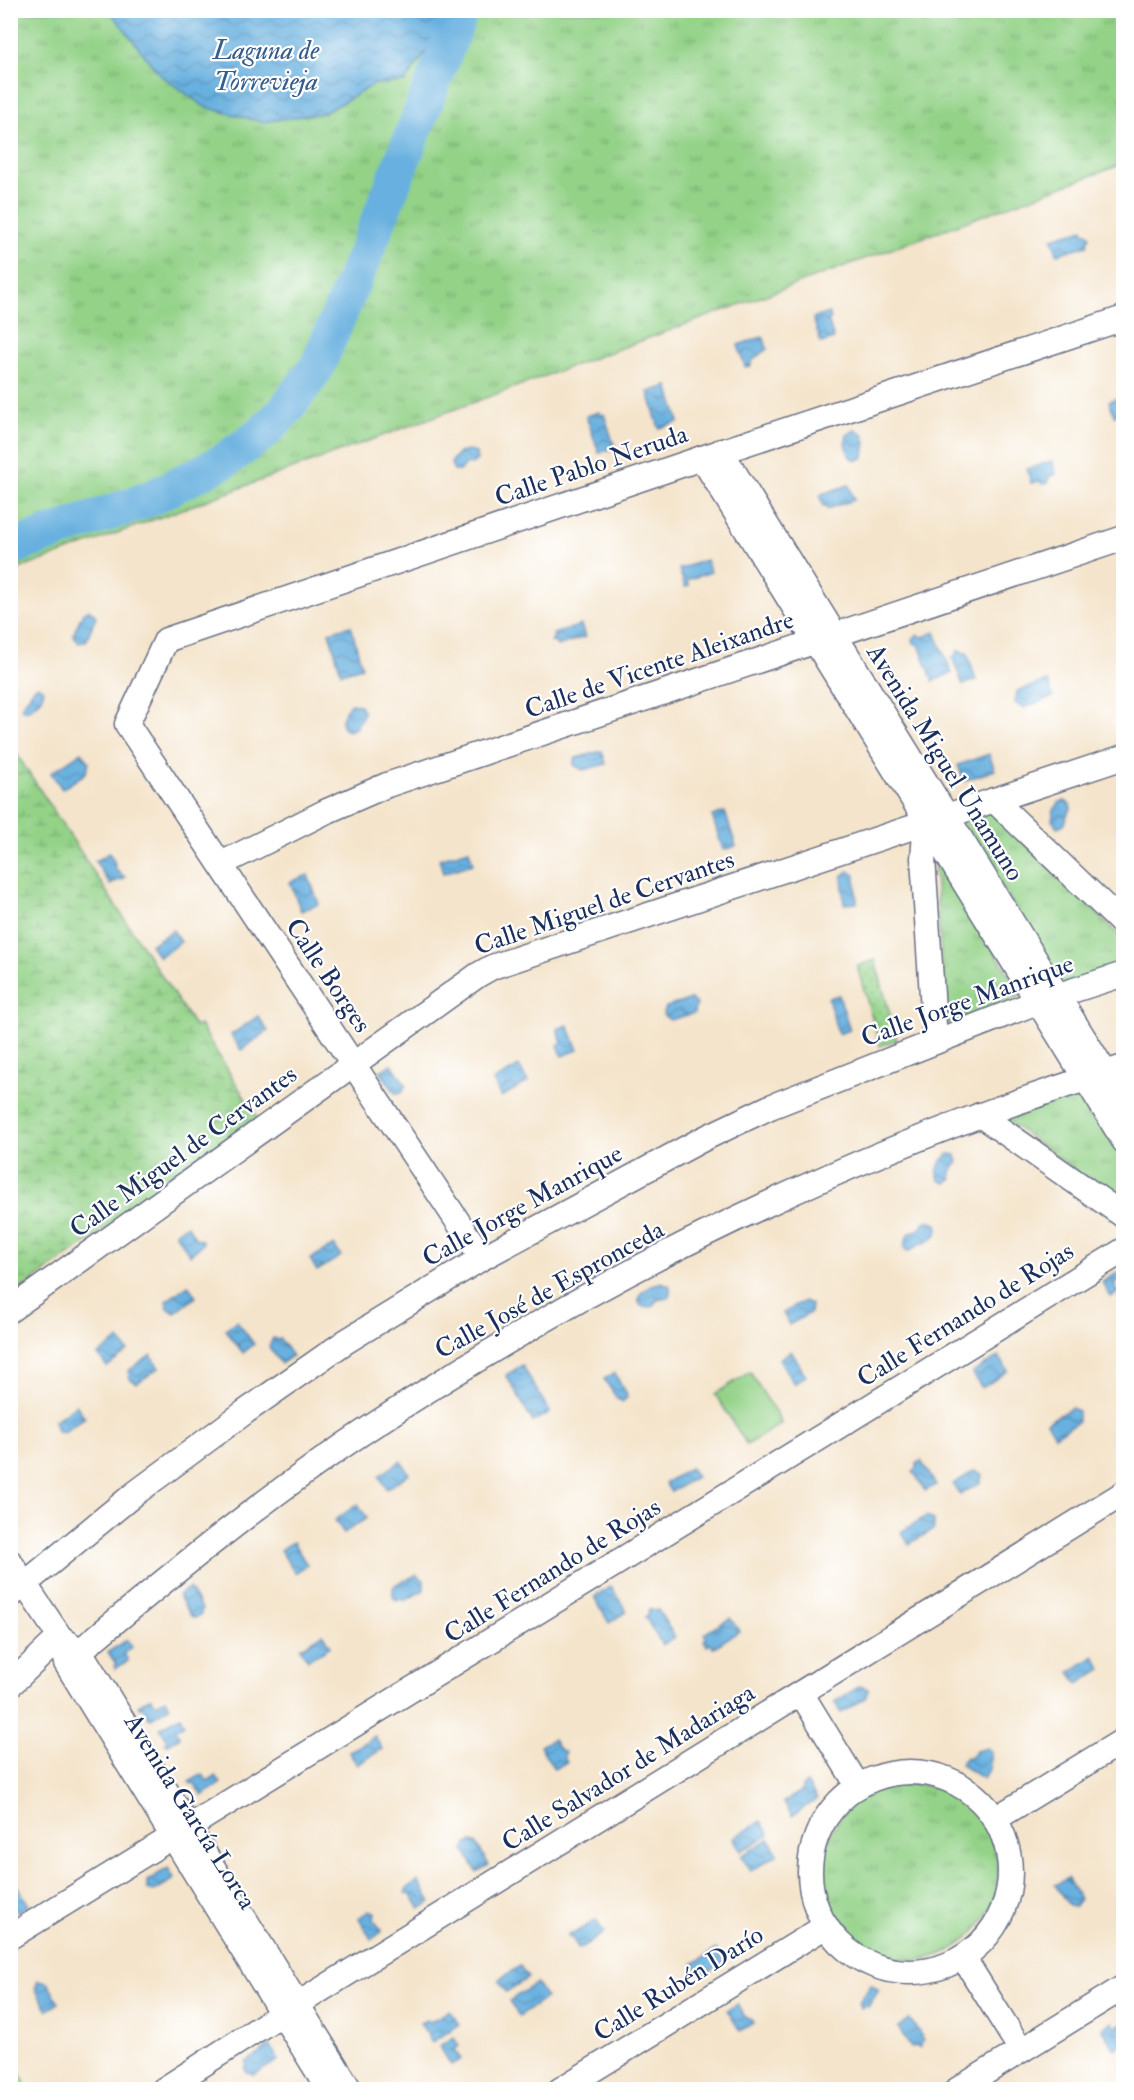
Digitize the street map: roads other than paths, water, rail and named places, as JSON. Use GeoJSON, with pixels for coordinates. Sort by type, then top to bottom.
{"type":"FeatureCollection","features":[{"type":"Feature","properties":{"kind":"street","name":"Calle Pablo Neruda"},"geometry":{"type":"LineString","coordinates":[[127,724],[166,640],[711,454],[1124,318]]}},
{"type":"Feature","properties":{"kind":"street","name":"Avenida Miguel Unamuno"},"geometry":{"type":"LineString","coordinates":[[711,454],[1047,998],[1124,1103]]}},
{"type":"Feature","properties":{"kind":"street","name":"Calle de Vicente Aleixandre"},"geometry":{"type":"LineString","coordinates":[[221,864],[325,812],[387,786],[1124,538]]}},
{"type":"Feature","properties":{"kind":"street","name":"Calle Borges"},"geometry":{"type":"LineString","coordinates":[[127,724],[482,1258]]}},
{"type":"Feature","properties":{"kind":"street","name":"Calle Miguel de Cervantes"},"geometry":{"type":"LineString","coordinates":[[10,1310],[492,967],[1124,757]]}},
{"type":"Feature","properties":{"kind":"street","name":"Avenida Miguel Unamuno"},"geometry":{"type":"LineString","coordinates":[[994,800],[1124,925]]}},
{"type":"Feature","properties":{"kind":"street","name":"Avenida Miguel Unamuno"},"geometry":{"type":"LineString","coordinates":[[935,1041],[923,858],[936,819]]}},
{"type":"Feature","properties":{"kind":"street","name":"Calle Jorge Manrique"},"geometry":{"type":"LineString","coordinates":[[18,1590],[133,1495],[304,1369],[380,1319],[482,1258],[693,1144],[751,1116],[850,1074],[1047,998],[1124,974]]}},
{"type":"Feature","properties":{"kind":"street","name":"Avenida Miguel Unamuno"},"geometry":{"type":"LineString","coordinates":[[1104,1073],[1124,1141]]}},
{"type":"Feature","properties":{"kind":"street","name":"Calle José de Espronceda"},"geometry":{"type":"LineString","coordinates":[[73,1657],[166,1578],[268,1501],[375,1425],[483,1355],[593,1292],[808,1186],[980,1115],[1104,1073]]}},
{"type":"Feature","properties":{"kind":"street"},"geometry":{"type":"LineString","coordinates":[[980,1115],[1124,1216]]}},
{"type":"Feature","properties":{"kind":"street","name":"Calle Fernando de Rojas"},"geometry":{"type":"LineString","coordinates":[[10,1938],[1124,1250]]}},
{"type":"Feature","properties":{"kind":"street","name":"Calle Salvador de Madariaga"},"geometry":{"type":"LineString","coordinates":[[163,2090],[1124,1493]]}},
{"type":"Feature","properties":{"kind":"street","name":"Avenida García Lorca"},"geometry":{"type":"LineString","coordinates":[[10,1562],[18,1590],[60,1637],[290,2009],[350,2090]]}},
{"type":"Feature","properties":{"kind":"street"},"geometry":{"type":"LineString","coordinates":[[10,1685],[60,1637]]}},
{"type":"Feature","properties":{"kind":"street"},"geometry":{"type":"LineString","coordinates":[[801,1693],[858,1786]]}},
{"type":"Feature","properties":{"kind":"street"},"geometry":{"type":"LineString","coordinates":[[995,1819],[1124,1740]]}},
{"type":"Feature","properties":{"kind":"street"},"geometry":{"type":"LineString","coordinates":[[900,1772],[922,1772],[944,1777],[964,1787],[981,1801],[995,1819],[1005,1839],[1010,1861],[1010,1884],[1005,1905],[995,1926],[981,1943],[963,1957],[946,1966],[927,1971],[888,1970],[853,1954],[826,1926],[816,1905],[811,1883],[811,1860],[816,1838],[826,1818],[840,1800],[858,1786],[879,1777],[900,1772]]}},
{"type":"Feature","properties":{"kind":"street","name":"Calle Rubén Darío"},"geometry":{"type":"LineString","coordinates":[[560,2090],[826,1926]]}},
{"type":"Feature","properties":{"kind":"street"},"geometry":{"type":"LineString","coordinates":[[963,1957],[1021,2050]]}},
{"type":"Feature","properties":{"kind":"street"},"geometry":{"type":"LineString","coordinates":[[957,2090],[1124,1987]]}},
{"type":"Feature","properties":{"kind":"street","name":"Avenida García Lorca"},"geometry":{"type":"LineString","coordinates":[[290,2009],[329,2090]]}},
{"type":"Feature","properties":{"kind":"water","name":"Laguna de Torrevieja"},"geometry":{"type":"Polygon","coordinates":[[[110,11],[477,11],[458,19],[438,34],[405,82],[375,84],[324,113],[262,122],[205,107],[160,75],[110,11]]]}},
{"type":"Feature","properties":{"kind":"water"},"geometry":{"type":"Polygon","coordinates":[[[1083,229],[1090,237],[1088,245],[1057,254],[1052,238],[1083,229]]]}},
{"type":"Feature","properties":{"kind":"water"},"geometry":{"type":"Polygon","coordinates":[[[829,313],[831,319],[828,320],[834,339],[821,343],[813,318],[829,313]]]}},
{"type":"Feature","properties":{"kind":"water"},"geometry":{"type":"Polygon","coordinates":[[[762,337],[767,349],[751,362],[751,366],[745,367],[738,345],[762,337]]]}},
{"type":"Feature","properties":{"kind":"water"},"geometry":{"type":"Polygon","coordinates":[[[668,386],[679,422],[659,428],[648,392],[668,386]]]}},
{"type":"Feature","properties":{"kind":"water"},"geometry":{"type":"Polygon","coordinates":[[[1123,396],[1123,413],[1114,416],[1109,401],[1123,396]]]}},
{"type":"Feature","properties":{"kind":"water"},"geometry":{"type":"Polygon","coordinates":[[[599,412],[600,416],[604,414],[615,448],[599,453],[586,416],[599,412]]]}},
{"type":"Feature","properties":{"kind":"water"},"geometry":{"type":"Polygon","coordinates":[[[855,430],[863,433],[866,442],[864,457],[856,461],[850,457],[845,443],[847,435],[855,430]]]}},
{"type":"Feature","properties":{"kind":"water"},"geometry":{"type":"Polygon","coordinates":[[[468,450],[476,453],[477,460],[472,464],[466,464],[460,471],[454,471],[451,464],[453,459],[459,453],[468,450]]]}},
{"type":"Feature","properties":{"kind":"water"},"geometry":{"type":"Polygon","coordinates":[[[1052,461],[1056,474],[1049,477],[1047,483],[1043,484],[1039,481],[1031,483],[1027,469],[1052,461]]]}},
{"type":"Feature","properties":{"kind":"water"},"geometry":{"type":"Polygon","coordinates":[[[849,485],[854,500],[827,509],[826,505],[823,506],[820,496],[822,494],[849,485]]]}},
{"type":"Feature","properties":{"kind":"water"},"geometry":{"type":"Polygon","coordinates":[[[706,560],[711,572],[687,580],[689,586],[685,587],[679,569],[706,560]]]}},
{"type":"Feature","properties":{"kind":"water"},"geometry":{"type":"Polygon","coordinates":[[[89,610],[96,617],[86,641],[79,643],[73,635],[83,612],[89,610]]]}},
{"type":"Feature","properties":{"kind":"water"},"geometry":{"type":"Polygon","coordinates":[[[581,625],[585,637],[557,646],[556,643],[550,642],[554,637],[553,634],[581,625]]]}},
{"type":"Feature","properties":{"kind":"water"},"geometry":{"type":"Polygon","coordinates":[[[351,626],[362,667],[341,673],[329,632],[351,626]]]}},
{"type":"Feature","properties":{"kind":"water"},"geometry":{"type":"Polygon","coordinates":[[[935,632],[952,673],[933,681],[919,645],[914,643],[913,639],[917,635],[923,637],[935,632]]]}},
{"type":"Feature","properties":{"kind":"water"},"geometry":{"type":"Polygon","coordinates":[[[958,650],[967,652],[976,680],[963,685],[952,657],[958,650]]]}},
{"type":"Feature","properties":{"kind":"water"},"geometry":{"type":"Polygon","coordinates":[[[1048,681],[1053,697],[1023,708],[1015,703],[1017,691],[1048,681]]]}},
{"type":"Feature","properties":{"kind":"water"},"geometry":{"type":"Polygon","coordinates":[[[38,686],[44,690],[41,697],[37,703],[23,710],[21,707],[38,686]]]}},
{"type":"Feature","properties":{"kind":"water"},"geometry":{"type":"Polygon","coordinates":[[[350,704],[360,705],[364,713],[356,728],[348,731],[341,723],[350,704]]]}},
{"type":"Feature","properties":{"kind":"water"},"geometry":{"type":"Polygon","coordinates":[[[602,751],[606,764],[583,770],[574,765],[576,758],[602,751]]]}},
{"type":"Feature","properties":{"kind":"water"},"geometry":{"type":"Polygon","coordinates":[[[82,752],[89,762],[86,773],[62,789],[51,773],[82,752]]]}},
{"type":"Feature","properties":{"kind":"water"},"geometry":{"type":"Polygon","coordinates":[[[989,754],[995,770],[964,781],[958,765],[989,754]]]}},
{"type":"Feature","properties":{"kind":"water"},"geometry":{"type":"Polygon","coordinates":[[[1065,801],[1070,804],[1071,809],[1065,824],[1057,827],[1052,820],[1054,810],[1060,802],[1065,801]]]}},
{"type":"Feature","properties":{"kind":"water"},"geometry":{"type":"Polygon","coordinates":[[[725,812],[736,846],[723,850],[712,816],[725,812]]]}},
{"type":"Feature","properties":{"kind":"water"},"geometry":{"type":"Polygon","coordinates":[[[469,850],[473,864],[443,873],[439,859],[469,850]]]}},
{"type":"Feature","properties":{"kind":"water"},"geometry":{"type":"Polygon","coordinates":[[[109,853],[116,870],[125,877],[110,885],[95,861],[109,853]]]}},
{"type":"Feature","properties":{"kind":"water"},"geometry":{"type":"Polygon","coordinates":[[[849,871],[855,875],[857,903],[844,904],[842,876],[849,871]]]}},
{"type":"Feature","properties":{"kind":"water"},"geometry":{"type":"Polygon","coordinates":[[[308,875],[319,904],[301,911],[290,882],[308,875]]]}},
{"type":"Feature","properties":{"kind":"water"},"geometry":{"type":"Polygon","coordinates":[[[173,930],[181,942],[159,957],[150,945],[173,930]]]}},
{"type":"Feature","properties":{"kind":"water"},"geometry":{"type":"Polygon","coordinates":[[[839,995],[850,1030],[838,1034],[828,998],[839,995]]]}},
{"type":"Feature","properties":{"kind":"water"},"geometry":{"type":"Polygon","coordinates":[[[691,999],[697,1005],[695,1013],[670,1020],[663,1015],[666,1007],[691,999]]]}},
{"type":"Feature","properties":{"kind":"water"},"geometry":{"type":"Polygon","coordinates":[[[258,1016],[268,1031],[241,1050],[231,1035],[258,1016]]]}},
{"type":"Feature","properties":{"kind":"water"},"geometry":{"type":"Polygon","coordinates":[[[568,1025],[578,1050],[562,1056],[558,1045],[562,1043],[557,1029],[568,1025]]]}},
{"type":"Feature","properties":{"kind":"water"},"geometry":{"type":"Polygon","coordinates":[[[392,1064],[406,1085],[402,1093],[395,1093],[380,1071],[392,1064]]]}},
{"type":"Feature","properties":{"kind":"water"},"geometry":{"type":"Polygon","coordinates":[[[519,1066],[528,1082],[501,1097],[493,1081],[519,1066]]]}},
{"type":"Feature","properties":{"kind":"water"},"geometry":{"type":"Polygon","coordinates":[[[949,1154],[956,1155],[958,1162],[951,1171],[952,1180],[945,1183],[939,1180],[938,1168],[949,1154]]]}},
{"type":"Feature","properties":{"kind":"water"},"geometry":{"type":"Polygon","coordinates":[[[929,1221],[937,1224],[936,1235],[929,1241],[906,1251],[904,1247],[908,1235],[929,1221]]]}},
{"type":"Feature","properties":{"kind":"water"},"geometry":{"type":"Polygon","coordinates":[[[187,1225],[196,1239],[202,1240],[203,1244],[190,1255],[175,1233],[187,1225]]]}},
{"type":"Feature","properties":{"kind":"water"},"geometry":{"type":"Polygon","coordinates":[[[334,1245],[341,1256],[317,1271],[310,1259],[334,1245]]]}},
{"type":"Feature","properties":{"kind":"water"},"geometry":{"type":"Polygon","coordinates":[[[1120,1271],[1123,1278],[1114,1284],[1119,1292],[1111,1297],[1102,1282],[1120,1271]]]}},
{"type":"Feature","properties":{"kind":"water"},"geometry":{"type":"Polygon","coordinates":[[[662,1282],[670,1286],[670,1296],[657,1300],[652,1307],[641,1306],[638,1301],[640,1294],[652,1285],[662,1282]]]}},
{"type":"Feature","properties":{"kind":"water"},"geometry":{"type":"Polygon","coordinates":[[[188,1285],[196,1297],[175,1313],[168,1308],[166,1301],[188,1285]]]}},
{"type":"Feature","properties":{"kind":"water"},"geometry":{"type":"Polygon","coordinates":[[[804,1301],[811,1304],[810,1313],[789,1325],[783,1313],[804,1301]]]}},
{"type":"Feature","properties":{"kind":"water"},"geometry":{"type":"Polygon","coordinates":[[[237,1321],[254,1344],[243,1353],[225,1329],[237,1321]]]}},
{"type":"Feature","properties":{"kind":"water"},"geometry":{"type":"Polygon","coordinates":[[[273,1338],[280,1339],[292,1356],[281,1364],[269,1347],[273,1338]]]}},
{"type":"Feature","properties":{"kind":"water"},"geometry":{"type":"Polygon","coordinates":[[[119,1339],[128,1351],[107,1367],[98,1355],[119,1339]]]}},
{"type":"Feature","properties":{"kind":"water"},"geometry":{"type":"Polygon","coordinates":[[[791,1351],[806,1376],[794,1384],[779,1359],[791,1351]]]}},
{"type":"Feature","properties":{"kind":"water"},"geometry":{"type":"Polygon","coordinates":[[[151,1355],[159,1368],[137,1383],[130,1379],[128,1371],[151,1355]]]}},
{"type":"Feature","properties":{"kind":"water"},"geometry":{"type":"Polygon","coordinates":[[[999,1356],[1008,1371],[982,1388],[972,1373],[999,1356]]]}},
{"type":"Feature","properties":{"kind":"water"},"geometry":{"type":"Polygon","coordinates":[[[522,1365],[550,1412],[533,1422],[506,1375],[522,1365]]]}},
{"type":"Feature","properties":{"kind":"water"},"geometry":{"type":"Polygon","coordinates":[[[614,1373],[627,1394],[627,1398],[622,1402],[618,1400],[604,1379],[614,1373]]]}},
{"type":"Feature","properties":{"kind":"water"},"geometry":{"type":"Polygon","coordinates":[[[76,1405],[85,1417],[63,1433],[57,1431],[54,1421],[76,1405]]]}},
{"type":"Feature","properties":{"kind":"water"},"geometry":{"type":"Polygon","coordinates":[[[1071,1408],[1078,1411],[1078,1422],[1055,1436],[1047,1422],[1071,1408]]]}},
{"type":"Feature","properties":{"kind":"water"},"geometry":{"type":"Polygon","coordinates":[[[401,1461],[409,1474],[387,1489],[379,1476],[401,1461]]]}},
{"type":"Feature","properties":{"kind":"water"},"geometry":{"type":"Polygon","coordinates":[[[921,1461],[936,1485],[925,1491],[913,1471],[917,1468],[917,1463],[921,1461]]]}},
{"type":"Feature","properties":{"kind":"water"},"geometry":{"type":"Polygon","coordinates":[[[690,1468],[696,1477],[671,1492],[665,1483],[690,1468]]]}},
{"type":"Feature","properties":{"kind":"water"},"geometry":{"type":"Polygon","coordinates":[[[974,1471],[982,1474],[981,1482],[960,1495],[953,1484],[974,1471]]]}},
{"type":"Feature","properties":{"kind":"water"},"geometry":{"type":"Polygon","coordinates":[[[358,1504],[367,1518],[344,1533],[335,1520],[358,1504]]]}},
{"type":"Feature","properties":{"kind":"water"},"geometry":{"type":"Polygon","coordinates":[[[926,1516],[934,1520],[934,1529],[909,1544],[901,1532],[926,1516]]]}},
{"type":"Feature","properties":{"kind":"water"},"geometry":{"type":"Polygon","coordinates":[[[293,1542],[307,1565],[295,1573],[280,1550],[293,1542]]]}},
{"type":"Feature","properties":{"kind":"water"},"geometry":{"type":"Polygon","coordinates":[[[416,1575],[424,1580],[424,1590],[406,1600],[396,1600],[393,1597],[393,1588],[396,1584],[416,1575]]]}},
{"type":"Feature","properties":{"kind":"water"},"geometry":{"type":"Polygon","coordinates":[[[611,1586],[627,1612],[609,1623],[594,1597],[611,1586]]]}},
{"type":"Feature","properties":{"kind":"water"},"geometry":{"type":"Polygon","coordinates":[[[189,1588],[202,1609],[201,1614],[195,1618],[191,1616],[178,1595],[189,1588]]]}},
{"type":"Feature","properties":{"kind":"water"},"geometry":{"type":"Polygon","coordinates":[[[649,1609],[658,1610],[675,1637],[662,1645],[645,1617],[649,1609]]]}},
{"type":"Feature","properties":{"kind":"water"},"geometry":{"type":"Polygon","coordinates":[[[730,1618],[739,1631],[713,1648],[711,1644],[707,1646],[704,1640],[707,1637],[704,1634],[730,1618]]]}},
{"type":"Feature","properties":{"kind":"water"},"geometry":{"type":"Polygon","coordinates":[[[323,1634],[331,1646],[308,1660],[300,1648],[323,1634]]]}},
{"type":"Feature","properties":{"kind":"water"},"geometry":{"type":"Polygon","coordinates":[[[127,1640],[132,1647],[124,1653],[128,1661],[115,1669],[116,1664],[108,1652],[127,1640]]]}},
{"type":"Feature","properties":{"kind":"water"},"geometry":{"type":"Polygon","coordinates":[[[1094,1656],[1102,1669],[1078,1684],[1070,1672],[1094,1656]]]}},
{"type":"Feature","properties":{"kind":"water"},"geometry":{"type":"Polygon","coordinates":[[[860,1686],[868,1689],[867,1697],[841,1713],[834,1702],[860,1686]]]}},
{"type":"Feature","properties":{"kind":"water"},"geometry":{"type":"Polygon","coordinates":[[[151,1697],[156,1704],[165,1699],[169,1707],[150,1719],[142,1706],[139,1708],[138,1705],[151,1697]]]}},
{"type":"Feature","properties":{"kind":"water"},"geometry":{"type":"Polygon","coordinates":[[[180,1716],[184,1724],[175,1730],[180,1737],[167,1745],[165,1743],[168,1741],[160,1728],[180,1716]]]}},
{"type":"Feature","properties":{"kind":"water"},"geometry":{"type":"Polygon","coordinates":[[[375,1736],[382,1749],[357,1765],[349,1752],[375,1736]]]}},
{"type":"Feature","properties":{"kind":"water"},"geometry":{"type":"Polygon","coordinates":[[[553,1739],[559,1749],[565,1752],[564,1758],[567,1762],[554,1769],[540,1746],[553,1739]]]}},
{"type":"Feature","properties":{"kind":"water"},"geometry":{"type":"Polygon","coordinates":[[[987,1748],[991,1751],[990,1768],[983,1779],[960,1764],[976,1751],[987,1748]]]}},
{"type":"Feature","properties":{"kind":"water"},"geometry":{"type":"Polygon","coordinates":[[[203,1774],[207,1781],[216,1776],[221,1783],[202,1796],[194,1783],[189,1782],[203,1774]]]}},
{"type":"Feature","properties":{"kind":"water"},"geometry":{"type":"Polygon","coordinates":[[[807,1783],[817,1799],[792,1816],[783,1802],[802,1791],[802,1786],[807,1783]]]}},
{"type":"Feature","properties":{"kind":"water"},"geometry":{"type":"Polygon","coordinates":[[[761,1821],[769,1835],[741,1851],[733,1838],[761,1821]]]}},
{"type":"Feature","properties":{"kind":"water"},"geometry":{"type":"Polygon","coordinates":[[[769,1839],[778,1854],[751,1871],[741,1856],[769,1839]]]}},
{"type":"Feature","properties":{"kind":"water"},"geometry":{"type":"Polygon","coordinates":[[[476,1843],[489,1865],[477,1872],[464,1850],[467,1844],[476,1843]]]}},
{"type":"Feature","properties":{"kind":"water"},"geometry":{"type":"Polygon","coordinates":[[[168,1868],[175,1879],[154,1891],[147,1889],[147,1881],[168,1868]]]}},
{"type":"Feature","properties":{"kind":"water"},"geometry":{"type":"Polygon","coordinates":[[[1067,1878],[1080,1899],[1074,1907],[1069,1906],[1055,1885],[1067,1878]]]}},
{"type":"Feature","properties":{"kind":"water"},"geometry":{"type":"Polygon","coordinates":[[[418,1881],[431,1902],[420,1909],[411,1895],[405,1893],[407,1888],[418,1881]]]}},
{"type":"Feature","properties":{"kind":"water"},"geometry":{"type":"Polygon","coordinates":[[[11,1884],[13,1886],[16,1884],[29,1905],[17,1912],[11,1902],[11,1884]]]}},
{"type":"Feature","properties":{"kind":"water"},"geometry":{"type":"Polygon","coordinates":[[[369,1911],[375,1912],[374,1919],[382,1932],[371,1939],[359,1918],[369,1911]]]}},
{"type":"Feature","properties":{"kind":"water"},"geometry":{"type":"Polygon","coordinates":[[[596,1920],[604,1933],[579,1949],[572,1938],[568,1937],[569,1934],[573,1934],[596,1920]]]}},
{"type":"Feature","properties":{"kind":"water"},"geometry":{"type":"Polygon","coordinates":[[[716,1949],[724,1962],[702,1977],[693,1964],[716,1949]]]}},
{"type":"Feature","properties":{"kind":"water"},"geometry":{"type":"Polygon","coordinates":[[[520,1966],[528,1978],[506,1992],[498,1980],[520,1966]]]}},
{"type":"Feature","properties":{"kind":"water"},"geometry":{"type":"Polygon","coordinates":[[[38,1980],[47,1982],[59,2003],[48,2010],[35,1989],[38,1980]]]}},
{"type":"Feature","properties":{"kind":"water"},"geometry":{"type":"Polygon","coordinates":[[[537,1983],[546,1998],[519,2016],[509,2001],[537,1983]]]}},
{"type":"Feature","properties":{"kind":"water"},"geometry":{"type":"Polygon","coordinates":[[[871,1984],[879,1990],[868,2007],[861,2008],[859,2002],[871,1984]]]}},
{"type":"Feature","properties":{"kind":"water"},"geometry":{"type":"Polygon","coordinates":[[[738,2004],[745,2017],[751,2019],[753,2023],[740,2031],[727,2010],[738,2004]]]}},
{"type":"Feature","properties":{"kind":"water"},"geometry":{"type":"Polygon","coordinates":[[[450,2010],[459,2025],[432,2042],[420,2023],[426,2020],[430,2022],[450,2010]]]}},
{"type":"Feature","properties":{"kind":"water"},"geometry":{"type":"Polygon","coordinates":[[[910,2019],[924,2040],[919,2048],[915,2046],[911,2048],[898,2027],[910,2019]]]}},
{"type":"Feature","properties":{"kind":"water"},"geometry":{"type":"Polygon","coordinates":[[[1112,2022],[1116,2027],[1123,2022],[1123,2031],[1120,2033],[1123,2043],[1115,2049],[1102,2028],[1112,2022]]]}},
{"type":"Feature","properties":{"kind":"water"},"geometry":{"type":"Polygon","coordinates":[[[454,2037],[459,2046],[454,2050],[461,2059],[451,2065],[439,2046],[454,2037]]]}},
{"type":"Feature","properties":{"kind":"water"},"geometry":{"type":"Polygon","coordinates":[[[270,2046],[279,2060],[254,2075],[247,2073],[246,2062],[270,2046]]]}},
{"type":"Feature","properties":{"kind":"waterway"},"geometry":{"type":"LineString","coordinates":[[10,548],[149,499],[224,461],[262,434],[286,409],[317,367],[368,247],[458,19]]}}]}
